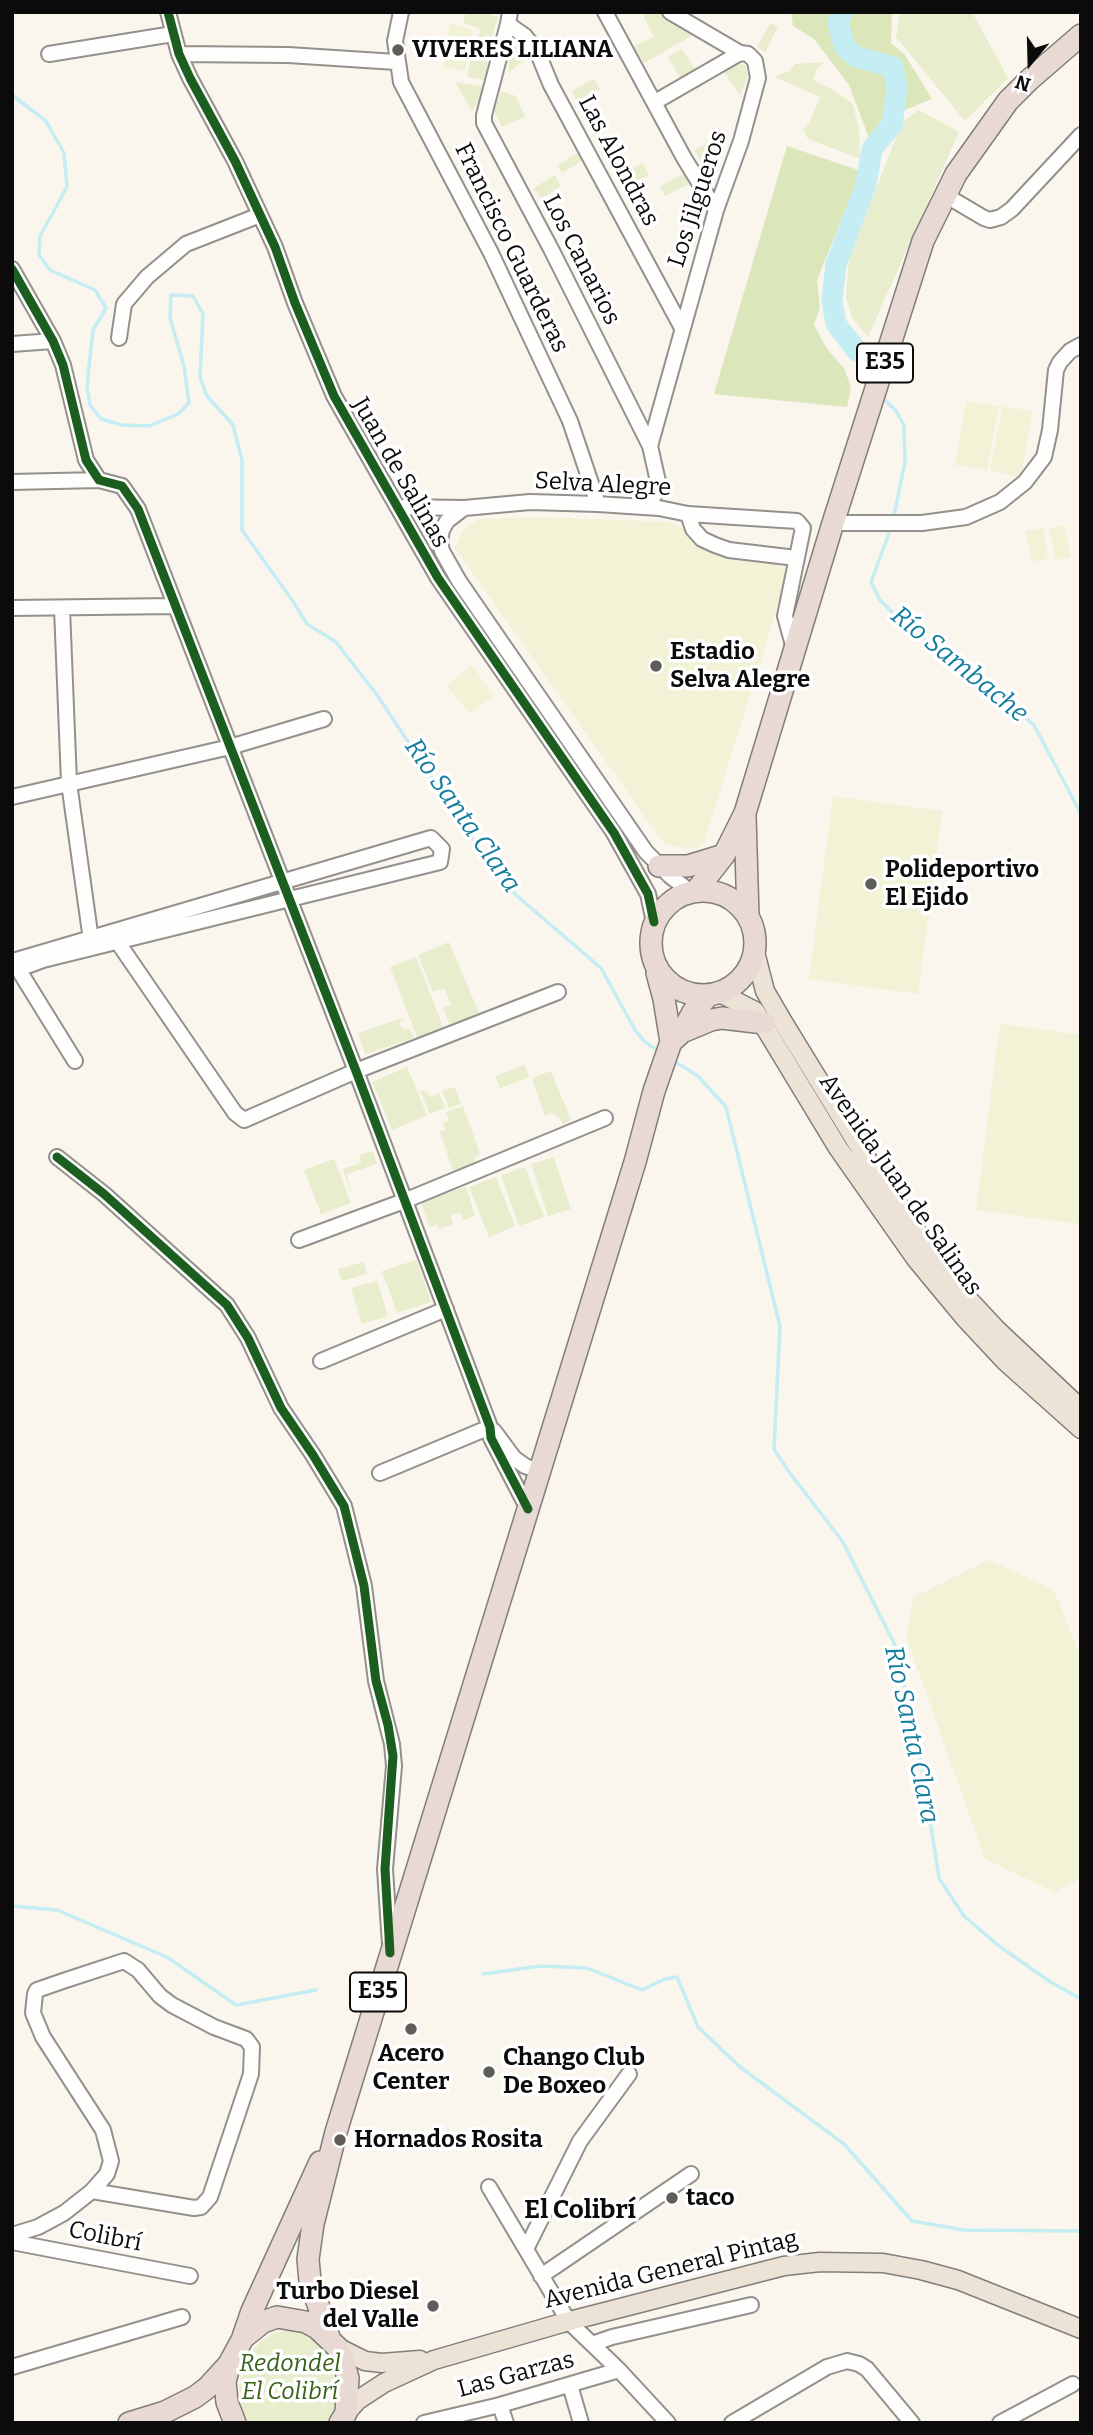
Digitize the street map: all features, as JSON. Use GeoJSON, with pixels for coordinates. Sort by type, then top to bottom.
{"type":"FeatureCollection","features":[{"type":"Feature","properties":{"kind":"highway","name":"E35"},"geometry":{"type":"LineString","coordinates":[[674,1041],[650,943],[654,922],[663,908],[672,901],[694,892],[724,855],[745,813],[923,241],[956,174],[1008,101],[1081,35]]}},
{"type":"Feature","properties":{"kind":"highway","name":"E35"},"geometry":{"type":"LineString","coordinates":[[343,2418],[349,2396],[348,2378],[310,2281],[308,2259],[313,2224],[336,2132],[635,1162],[654,1091],[674,1041],[693,1012],[715,994],[742,979],[755,952],[754,933],[748,916],[745,813]]}},
{"type":"Feature","properties":{"kind":"highway"},"geometry":{"type":"LineString","coordinates":[[659,866],[688,866],[724,855]]}},
{"type":"Feature","properties":{"kind":"highway"},"geometry":{"type":"LineString","coordinates":[[694,892],[715,892],[728,897],[748,916]]}},
{"type":"Feature","properties":{"kind":"highway"},"geometry":{"type":"LineString","coordinates":[[654,964],[677,989],[695,995],[715,994]]}},
{"type":"Feature","properties":{"kind":"highway"},"geometry":{"type":"LineString","coordinates":[[674,1041],[711,1020],[722,1018],[764,1023]]}},
{"type":"Feature","properties":{"kind":"highway","name":"E35"},"geometry":{"type":"LineString","coordinates":[[129,2423],[165,2412],[195,2396],[207,2388],[230,2362],[243,2338],[307,2188],[336,2132]]}},
{"type":"Feature","properties":{"kind":"highway","name":"E35"},"geometry":{"type":"LineString","coordinates":[[243,2338],[263,2322],[276,2317],[306,2322],[333,2342]]}},
{"type":"Feature","properties":{"kind":"highway","name":"E35"},"geometry":{"type":"LineString","coordinates":[[230,2362],[225,2382],[227,2402],[235,2423]]}},
{"type":"Feature","properties":{"kind":"main road","name":"Avenida Juan de Salinas"},"geometry":{"type":"LineString","coordinates":[[755,952],[765,991],[867,1159],[918,1234],[969,1300],[996,1329],[1081,1409]]}},
{"type":"Feature","properties":{"kind":"main road","name":"Avenida Juan de Salinas"},"geometry":{"type":"LineString","coordinates":[[715,994],[748,1005],[755,1011],[838,1148],[916,1259],[1006,1362],[1081,1429]]}},
{"type":"Feature","properties":{"kind":"main road","name":"Avenida General Pintag"},"geometry":{"type":"LineString","coordinates":[[343,2418],[358,2400],[384,2383],[434,2360],[784,2266],[860,2261],[921,2270],[958,2280],[1081,2329]]}},
{"type":"Feature","properties":{"kind":"main road","name":"Avenida General Pintag"},"geometry":{"type":"LineString","coordinates":[[333,2342],[358,2358],[373,2362],[434,2360]]}},
{"type":"Feature","properties":{"kind":"street","name":"Juan de Salinas"},"geometry":{"type":"LineString","coordinates":[[168,12],[179,54],[275,247],[334,396],[438,578],[614,833],[648,894],[654,922]]}},
{"type":"Feature","properties":{"kind":"street","name":"Francisco Guarderas"},"geometry":{"type":"LineString","coordinates":[[401,12],[396,41],[396,62],[401,82],[491,253],[570,422],[598,503]]}},
{"type":"Feature","properties":{"kind":"street"},"geometry":{"type":"LineString","coordinates":[[605,12],[684,158],[716,210]]}},
{"type":"Feature","properties":{"kind":"street","name":"Los Jilgueros"},"geometry":{"type":"LineString","coordinates":[[650,446],[716,210],[741,141],[758,78],[755,61],[748,54],[740,53],[670,12]]}},
{"type":"Feature","properties":{"kind":"street","name":"Las Alondras"},"geometry":{"type":"LineString","coordinates":[[509,18],[537,51],[551,85],[682,328]]}},
{"type":"Feature","properties":{"kind":"street","name":"Los Canarios"},"geometry":{"type":"LineString","coordinates":[[509,18],[484,123],[650,446],[659,486],[654,496],[638,506]]}},
{"type":"Feature","properties":{"kind":"street"},"geometry":{"type":"LineString","coordinates":[[49,54],[173,34]]}},
{"type":"Feature","properties":{"kind":"street"},"geometry":{"type":"LineString","coordinates":[[655,102],[740,53]]}},
{"type":"Feature","properties":{"kind":"street"},"geometry":{"type":"LineString","coordinates":[[179,54],[288,55],[396,62]]}},
{"type":"Feature","properties":{"kind":"street"},"geometry":{"type":"LineString","coordinates":[[945,195],[984,218],[990,220],[1001,217],[1012,209],[1081,135]]}},
{"type":"Feature","properties":{"kind":"street"},"geometry":{"type":"LineString","coordinates":[[118,338],[124,304],[147,276],[186,244],[260,215]]}},
{"type":"Feature","properties":{"kind":"street"},"geometry":{"type":"LineString","coordinates":[[12,269],[53,341],[68,382],[83,452],[99,480]]}},
{"type":"Feature","properties":{"kind":"street"},"geometry":{"type":"LineString","coordinates":[[12,344],[53,341]]}},
{"type":"Feature","properties":{"kind":"street"},"geometry":{"type":"LineString","coordinates":[[834,523],[922,523],[965,517],[1000,502],[1026,482],[1044,457],[1050,430],[1056,370],[1060,362],[1081,345]]}},
{"type":"Feature","properties":{"kind":"street"},"geometry":{"type":"LineString","coordinates":[[12,482],[99,480],[122,486],[138,509],[356,1071],[491,1427],[496,1449],[528,1509]]}},
{"type":"Feature","properties":{"kind":"street","name":"Selva Alegre"},"geometry":{"type":"LineString","coordinates":[[398,507],[464,508],[530,502],[598,503],[688,514],[797,521],[803,528],[796,558]]}},
{"type":"Feature","properties":{"kind":"street","name":"Juan de Salinas"},"geometry":{"type":"LineString","coordinates":[[464,508],[447,521],[440,541],[442,551],[459,581],[646,852],[659,866],[694,892]]}},
{"type":"Feature","properties":{"kind":"street"},"geometry":{"type":"LineString","coordinates":[[688,514],[693,529],[715,545],[729,550],[796,558],[785,617],[795,651]]}},
{"type":"Feature","properties":{"kind":"street"},"geometry":{"type":"LineString","coordinates":[[12,608],[174,606]]}},
{"type":"Feature","properties":{"kind":"street"},"geometry":{"type":"LineString","coordinates":[[62,608],[69,783],[91,940]]}},
{"type":"Feature","properties":{"kind":"street"},"geometry":{"type":"LineString","coordinates":[[12,797],[230,747],[324,719]]}},
{"type":"Feature","properties":{"kind":"street"},"geometry":{"type":"LineString","coordinates":[[431,838],[442,849],[440,862],[43,960],[15,963],[23,957],[91,940],[431,838]]}},
{"type":"Feature","properties":{"kind":"street"},"geometry":{"type":"LineString","coordinates":[[117,941],[239,1118],[249,1120],[356,1071],[558,992]]}},
{"type":"Feature","properties":{"kind":"street"},"geometry":{"type":"LineString","coordinates":[[15,963],[75,1061]]}},
{"type":"Feature","properties":{"kind":"street"},"geometry":{"type":"LineString","coordinates":[[299,1240],[605,1118]]}},
{"type":"Feature","properties":{"kind":"street"},"geometry":{"type":"LineString","coordinates":[[57,1157],[104,1194],[227,1305],[248,1338],[281,1408],[344,1506],[364,1586],[376,1681],[392,1744],[394,1766],[385,1869],[390,1953]]}},
{"type":"Feature","properties":{"kind":"street"},"geometry":{"type":"LineString","coordinates":[[321,1360],[446,1309]]}},
{"type":"Feature","properties":{"kind":"street"},"geometry":{"type":"LineString","coordinates":[[491,1427],[514,1458],[539,1471]]}},
{"type":"Feature","properties":{"kind":"street"},"geometry":{"type":"LineString","coordinates":[[380,1473],[491,1427]]}},
{"type":"Feature","properties":{"kind":"street"},"geometry":{"type":"LineString","coordinates":[[12,2235],[38,2227],[64,2213],[92,2191],[107,2174],[111,2161],[103,2130],[43,2037],[32,2007],[37,1990],[116,1963],[129,1962],[160,1996],[172,2005],[214,2027],[246,2039],[252,2047],[251,2074],[210,2197],[204,2204],[194,2208],[92,2191]]}},
{"type":"Feature","properties":{"kind":"street"},"geometry":{"type":"LineString","coordinates":[[526,2249],[578,2146],[629,2074]]}},
{"type":"Feature","properties":{"kind":"street"},"geometry":{"type":"LineString","coordinates":[[541,2276],[691,2174]]}},
{"type":"Feature","properties":{"kind":"street"},"geometry":{"type":"LineString","coordinates":[[489,2187],[569,2322],[619,2370],[668,2423]]}},
{"type":"Feature","properties":{"kind":"street","name":"Colibrí"},"geometry":{"type":"LineString","coordinates":[[12,2242],[190,2276]]}},
{"type":"Feature","properties":{"kind":"street"},"geometry":{"type":"LineString","coordinates":[[593,2344],[612,2337],[751,2305]]}},
{"type":"Feature","properties":{"kind":"street"},"geometry":{"type":"LineString","coordinates":[[12,2367],[182,2316]]}},
{"type":"Feature","properties":{"kind":"street"},"geometry":{"type":"LineString","coordinates":[[732,2423],[827,2367],[847,2361],[867,2369],[912,2423]]}},
{"type":"Feature","properties":{"kind":"street","name":"Las Garzas"},"geometry":{"type":"LineString","coordinates":[[427,2422],[500,2405],[619,2370]]}},
{"type":"Feature","properties":{"kind":"street"},"geometry":{"type":"LineString","coordinates":[[1000,2423],[1073,2384]]}},
{"type":"Feature","properties":{"kind":"street"},"geometry":{"type":"LineString","coordinates":[[570,2385],[581,2423]]}},
{"type":"Feature","properties":{"kind":"street"},"geometry":{"type":"LineString","coordinates":[[500,2405],[506,2423]]}},
{"type":"Feature","properties":{"kind":"green space"},"geometry":{"type":"Polygon","coordinates":[[[466,12],[483,12],[498,17],[489,47],[476,43],[481,29],[463,23],[466,12]]]}},
{"type":"Feature","properties":{"kind":"green space"},"geometry":{"type":"Polygon","coordinates":[[[644,12],[657,12],[693,35],[644,63],[634,46],[654,37],[644,12]]]}},
{"type":"Feature","properties":{"kind":"green space"},"geometry":{"type":"Polygon","coordinates":[[[791,12],[832,12],[831,24],[840,55],[850,62],[881,70],[886,81],[887,104],[883,118],[869,138],[849,85],[814,39],[793,26],[791,12]]]}},
{"type":"Feature","properties":{"kind":"green space"},"geometry":{"type":"Polygon","coordinates":[[[849,12],[892,12],[891,43],[905,55],[932,99],[900,112],[903,75],[899,62],[858,50],[849,40],[849,12]]]}},
{"type":"Feature","properties":{"kind":"green space"},"geometry":{"type":"Polygon","coordinates":[[[900,12],[972,12],[1008,78],[965,121],[896,37],[900,12]]]}},
{"type":"Feature","properties":{"kind":"green space"},"geometry":{"type":"Polygon","coordinates":[[[770,23],[778,27],[765,52],[757,47],[770,23]]]}},
{"type":"Feature","properties":{"kind":"green space"},"geometry":{"type":"Polygon","coordinates":[[[450,24],[473,29],[465,71],[442,67],[450,24]]]}},
{"type":"Feature","properties":{"kind":"green space"},"geometry":{"type":"Polygon","coordinates":[[[605,37],[610,46],[587,58],[582,48],[605,37]]]}},
{"type":"Feature","properties":{"kind":"green space"},"geometry":{"type":"Polygon","coordinates":[[[517,46],[527,58],[508,73],[510,53],[513,47],[517,46]]]}},
{"type":"Feature","properties":{"kind":"green space"},"geometry":{"type":"Polygon","coordinates":[[[473,49],[490,52],[484,80],[467,77],[473,49]]]}},
{"type":"Feature","properties":{"kind":"green space"},"geometry":{"type":"Polygon","coordinates":[[[682,49],[695,69],[680,78],[668,57],[682,49]]]}},
{"type":"Feature","properties":{"kind":"green space"},"geometry":{"type":"Polygon","coordinates":[[[736,62],[745,65],[748,75],[740,95],[723,71],[736,62]]]}},
{"type":"Feature","properties":{"kind":"green space"},"geometry":{"type":"Polygon","coordinates":[[[824,62],[817,69],[813,80],[853,104],[859,130],[860,159],[808,139],[803,129],[810,122],[820,97],[774,77],[789,71],[795,64],[824,62]]]}},
{"type":"Feature","properties":{"kind":"green space"},"geometry":{"type":"Polygon","coordinates":[[[594,79],[600,89],[577,101],[571,91],[594,79]]]}},
{"type":"Feature","properties":{"kind":"green space"},"geometry":{"type":"Polygon","coordinates":[[[455,82],[482,86],[480,100],[472,111],[455,82]]]}},
{"type":"Feature","properties":{"kind":"green space"},"geometry":{"type":"Polygon","coordinates":[[[501,91],[516,96],[525,117],[502,127],[494,110],[501,91]]]}},
{"type":"Feature","properties":{"kind":"green space"},"geometry":{"type":"Polygon","coordinates":[[[919,110],[959,132],[868,337],[852,318],[846,297],[849,259],[902,122],[919,110]]]}},
{"type":"Feature","properties":{"kind":"green space"},"geometry":{"type":"Polygon","coordinates":[[[717,137],[725,139],[721,158],[704,167],[694,150],[717,137]]]}},
{"type":"Feature","properties":{"kind":"green space"},"geometry":{"type":"Polygon","coordinates":[[[787,146],[861,171],[817,280],[820,308],[814,325],[827,349],[844,368],[851,387],[847,407],[714,394],[787,146]]]}},
{"type":"Feature","properties":{"kind":"green space"},"geometry":{"type":"Polygon","coordinates":[[[580,152],[584,160],[562,173],[558,165],[580,152]]]}},
{"type":"Feature","properties":{"kind":"green space"},"geometry":{"type":"Polygon","coordinates":[[[643,163],[649,175],[625,186],[619,175],[643,163]]]}},
{"type":"Feature","properties":{"kind":"green space"},"geometry":{"type":"Polygon","coordinates":[[[684,174],[689,184],[665,196],[660,186],[684,174]]]}},
{"type":"Feature","properties":{"kind":"green space"},"geometry":{"type":"Polygon","coordinates":[[[555,175],[561,186],[541,199],[534,188],[555,175]]]}},
{"type":"Feature","properties":{"kind":"green space"},"geometry":{"type":"Polygon","coordinates":[[[966,401],[999,406],[987,470],[955,465],[966,401]]]}},
{"type":"Feature","properties":{"kind":"green space"},"geometry":{"type":"Polygon","coordinates":[[[1003,406],[1033,411],[1020,477],[990,470],[1003,406]]]}},
{"type":"Feature","properties":{"kind":"green space"},"geometry":{"type":"Polygon","coordinates":[[[538,517],[667,522],[789,570],[704,842],[700,847],[685,849],[663,842],[455,548],[463,531],[479,519],[538,517]]]}},
{"type":"Feature","properties":{"kind":"green space"},"geometry":{"type":"Polygon","coordinates":[[[1065,525],[1070,557],[1056,560],[1049,528],[1065,525]]]}},
{"type":"Feature","properties":{"kind":"green space"},"geometry":{"type":"Polygon","coordinates":[[[1043,528],[1048,558],[1032,562],[1025,531],[1043,528]]]}},
{"type":"Feature","properties":{"kind":"green space"},"geometry":{"type":"Polygon","coordinates":[[[472,665],[494,696],[469,714],[447,685],[472,665]]]}},
{"type":"Feature","properties":{"kind":"green space"},"geometry":{"type":"Polygon","coordinates":[[[833,796],[942,811],[918,994],[809,979],[833,796]]]}},
{"type":"Feature","properties":{"kind":"green space"},"geometry":{"type":"Polygon","coordinates":[[[449,942],[479,1013],[450,1025],[443,1008],[451,1005],[444,988],[433,992],[418,955],[449,942]]]}},
{"type":"Feature","properties":{"kind":"green space"},"geometry":{"type":"Polygon","coordinates":[[[416,957],[444,1029],[418,1039],[390,967],[416,957]]]}},
{"type":"Feature","properties":{"kind":"green space"},"geometry":{"type":"Polygon","coordinates":[[[405,1017],[399,1023],[403,1029],[410,1029],[414,1038],[365,1054],[358,1033],[405,1017]]]}},
{"type":"Feature","properties":{"kind":"green space"},"geometry":{"type":"Polygon","coordinates":[[[1000,1024],[1081,1035],[1081,1224],[976,1210],[1000,1024]]]}},
{"type":"Feature","properties":{"kind":"green space"},"geometry":{"type":"Polygon","coordinates":[[[525,1065],[529,1077],[500,1088],[495,1076],[525,1065]]]}},
{"type":"Feature","properties":{"kind":"green space"},"geometry":{"type":"Polygon","coordinates":[[[407,1067],[427,1115],[392,1130],[372,1082],[407,1067]]]}},
{"type":"Feature","properties":{"kind":"green space"},"geometry":{"type":"Polygon","coordinates":[[[551,1071],[571,1120],[563,1125],[560,1118],[552,1113],[545,1116],[532,1078],[551,1071]]]}},
{"type":"Feature","properties":{"kind":"green space"},"geometry":{"type":"Polygon","coordinates":[[[455,1087],[461,1104],[449,1108],[442,1091],[455,1087]]]}},
{"type":"Feature","properties":{"kind":"green space"},"geometry":{"type":"Polygon","coordinates":[[[420,1090],[428,1092],[430,1097],[439,1093],[445,1108],[430,1114],[420,1090]]]}},
{"type":"Feature","properties":{"kind":"green space"},"geometry":{"type":"Polygon","coordinates":[[[463,1106],[480,1154],[474,1157],[476,1163],[453,1171],[440,1132],[445,1130],[443,1123],[449,1120],[446,1112],[463,1106]]]}},
{"type":"Feature","properties":{"kind":"green space"},"geometry":{"type":"Polygon","coordinates":[[[373,1151],[377,1164],[347,1174],[351,1194],[343,1169],[361,1163],[359,1155],[373,1151]]]}},
{"type":"Feature","properties":{"kind":"green space"},"geometry":{"type":"Polygon","coordinates":[[[554,1157],[571,1209],[548,1216],[531,1164],[554,1157]]]}},
{"type":"Feature","properties":{"kind":"green space"},"geometry":{"type":"Polygon","coordinates":[[[334,1159],[351,1203],[321,1214],[304,1170],[334,1159]]]}},
{"type":"Feature","properties":{"kind":"green space"},"geometry":{"type":"Polygon","coordinates":[[[525,1167],[544,1217],[519,1226],[501,1175],[525,1167]]]}},
{"type":"Feature","properties":{"kind":"green space"},"geometry":{"type":"Polygon","coordinates":[[[496,1177],[515,1226],[489,1237],[469,1187],[496,1177]]]}},
{"type":"Feature","properties":{"kind":"green space"},"geometry":{"type":"Polygon","coordinates":[[[466,1187],[475,1216],[463,1220],[460,1212],[451,1215],[453,1224],[439,1229],[437,1224],[429,1227],[421,1201],[466,1187]]]}},
{"type":"Feature","properties":{"kind":"green space"},"geometry":{"type":"Polygon","coordinates":[[[416,1260],[431,1302],[397,1313],[382,1271],[416,1260]]]}},
{"type":"Feature","properties":{"kind":"green space"},"geometry":{"type":"Polygon","coordinates":[[[364,1262],[367,1274],[342,1281],[338,1269],[364,1262]]]}},
{"type":"Feature","properties":{"kind":"green space"},"geometry":{"type":"Polygon","coordinates":[[[377,1281],[388,1316],[362,1324],[351,1288],[377,1281]]]}},
{"type":"Feature","properties":{"kind":"green space"},"geometry":{"type":"Polygon","coordinates":[[[989,1560],[1054,1590],[1081,1658],[1081,1879],[1055,1892],[985,1859],[906,1636],[914,1597],[989,1560]]]}},
{"type":"Feature","properties":{"kind":"green space","name":"Redondel El Colibrí"},"geometry":{"type":"Polygon","coordinates":[[[293,2329],[315,2337],[334,2365],[339,2393],[332,2416],[327,2423],[248,2423],[242,2413],[239,2386],[249,2356],[260,2342],[274,2333],[293,2329]]]}},
{"type":"Feature","properties":{"kind":"waterway"},"geometry":{"type":"LineString","coordinates":[[842,12],[838,22],[844,46],[856,57],[893,67],[897,88],[892,125],[872,149],[866,185],[836,264],[832,300],[836,324],[857,351]]}},
{"type":"Feature","properties":{"kind":"waterway","name":"Río Santa Clara"},"geometry":{"type":"LineString","coordinates":[[12,95],[46,121],[64,153],[67,187],[40,236],[39,255],[50,270],[95,290],[106,308],[93,330],[87,386],[90,405],[101,419],[122,425],[149,426],[178,414],[189,403],[184,366],[170,318],[171,295],[193,296],[203,314],[200,377],[207,396],[233,425],[242,460],[242,530],[307,624],[336,642],[377,695],[470,835],[516,895],[601,968],[635,1030],[645,1042],[659,1051]]}},
{"type":"Feature","properties":{"kind":"waterway","name":"Río Sambache"},"geometry":{"type":"LineString","coordinates":[[882,397],[896,411],[904,425],[905,462],[893,520]]}},
{"type":"Feature","properties":{"kind":"waterway","name":"Río Sambache"},"geometry":{"type":"LineString","coordinates":[[891,528],[871,582],[880,600],[906,626],[978,677],[1034,725],[1081,814]]}},
{"type":"Feature","properties":{"kind":"waterway","name":"Río Santa Clara"},"geometry":{"type":"LineString","coordinates":[[674,1061],[698,1076],[726,1107],[780,1326],[774,1449],[843,1542],[894,1643],[918,1743],[939,1878],[964,1916],[999,1946],[1049,1981],[1081,1999]]}},
{"type":"Feature","properties":{"kind":"waterway"},"geometry":{"type":"LineString","coordinates":[[12,1906],[57,1910],[167,1957],[236,2005],[316,1990]]}},
{"type":"Feature","properties":{"kind":"waterway"},"geometry":{"type":"LineString","coordinates":[[483,1974],[541,1966],[587,1968],[642,1990],[665,1979],[677,1977],[698,2027],[740,2067],[844,2144],[912,2221],[964,2230],[1081,2231]]}},
{"type":"Feature","properties":{"kind":"cycle path"},"geometry":{"type":"LineString","coordinates":[[168,12],[179,54],[235,161],[275,247],[334,396],[438,578],[614,833],[648,894],[654,922]]}},
{"type":"Feature","properties":{"kind":"cycle path"},"geometry":{"type":"LineString","coordinates":[[12,269],[53,341],[63,365],[86,460],[99,480],[122,486],[138,509],[356,1071],[490,1427],[491,1438],[528,1509]]}},
{"type":"Feature","properties":{"kind":"cycle path"},"geometry":{"type":"LineString","coordinates":[[57,1157],[104,1194],[227,1305],[248,1338],[281,1408],[344,1506],[364,1586],[376,1681],[393,1756],[385,1869],[390,1953]]}},
{"type":"Feature","properties":{"kind":"place","name":"VIVERES LILIANA"},"geometry":{"type":"Point","coordinates":[398,50]}},
{"type":"Feature","properties":{"kind":"place","name":"Estadio Selva Alegre"},"geometry":{"type":"Point","coordinates":[656,666]}},
{"type":"Feature","properties":{"kind":"place","name":"Polideportivo El Ejido"},"geometry":{"type":"Point","coordinates":[871,884]}},
{"type":"Feature","properties":{"kind":"place","name":"Acero Center"},"geometry":{"type":"Point","coordinates":[411,2029]}},
{"type":"Feature","properties":{"kind":"place","name":"Chango Club De Boxeo"},"geometry":{"type":"Point","coordinates":[489,2072]}},
{"type":"Feature","properties":{"kind":"place","name":"Hornados Rosita"},"geometry":{"type":"Point","coordinates":[340,2140]}},
{"type":"Feature","properties":{"kind":"place","name":"taco"},"geometry":{"type":"Point","coordinates":[672,2198]}},
{"type":"Feature","properties":{"kind":"place","name":"Turbo Diesel del Valle"},"geometry":{"type":"Point","coordinates":[433,2306]}},
{"type":"Feature","properties":{"kind":"district","name":"El Colibrí"},"geometry":{"type":"Point","coordinates":[580,2211]}}]}
